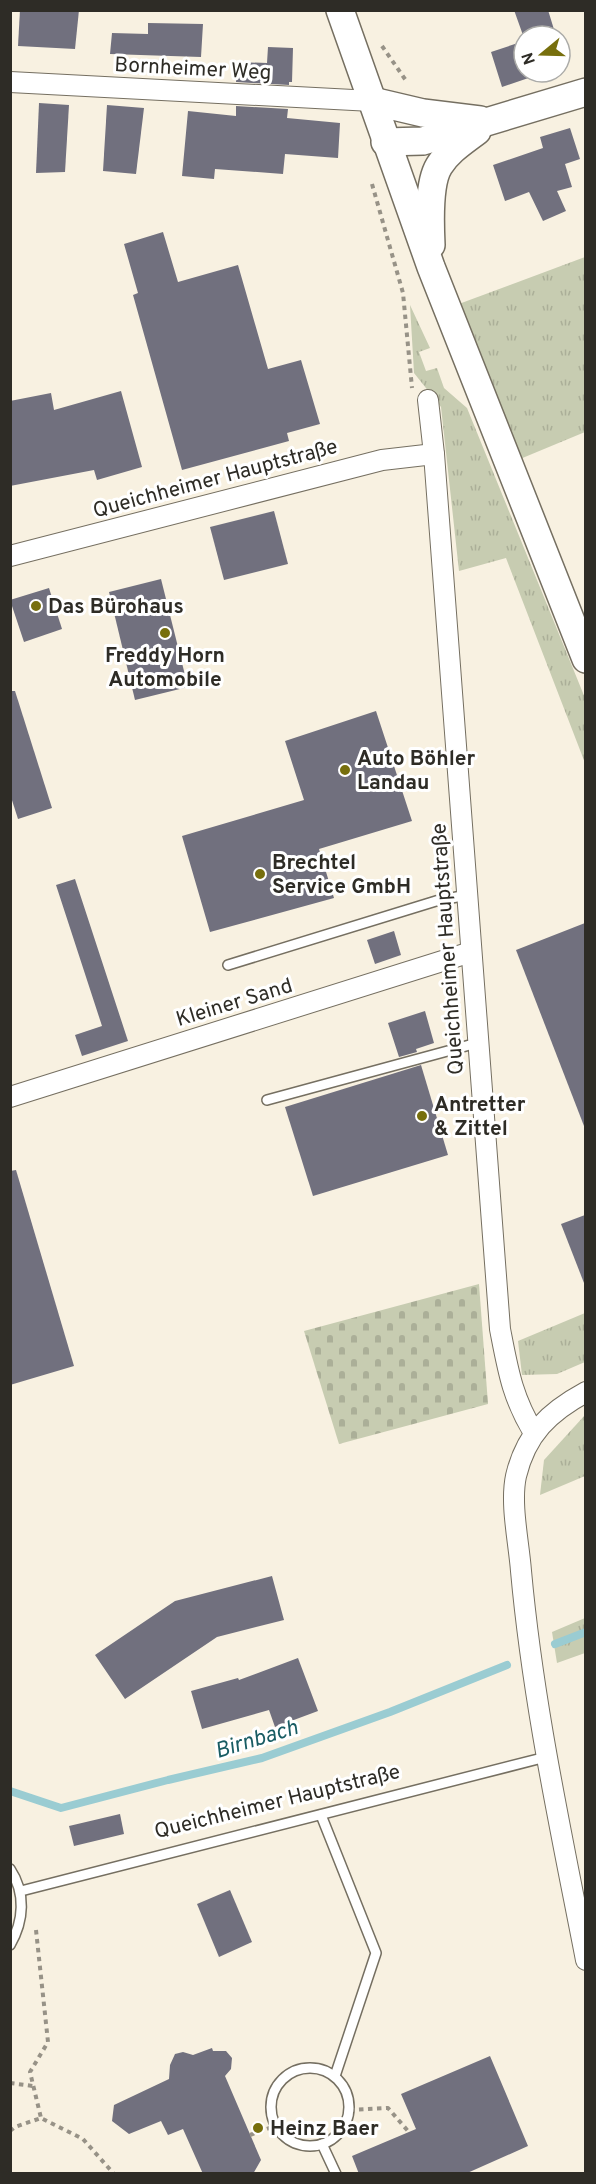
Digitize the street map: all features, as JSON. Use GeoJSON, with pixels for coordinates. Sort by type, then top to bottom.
{"type":"FeatureCollection","features":[{"type":"Feature","properties":{"kind":"main road"},"geometry":{"type":"LineString","coordinates":[[340,10],[431,267],[585,659]]}},
{"type":"Feature","properties":{"kind":"main road"},"geometry":{"type":"LineString","coordinates":[[386,142],[423,141],[585,92]]}},
{"type":"Feature","properties":{"kind":"main road"},"geometry":{"type":"LineString","coordinates":[[372,101],[423,113],[490,121]]}},
{"type":"Feature","properties":{"kind":"main road"},"geometry":{"type":"LineString","coordinates":[[431,267],[430,205],[438,167],[451,152],[490,121]]}},
{"type":"Feature","properties":{"kind":"street","name":"Bornheimer Weg"},"geometry":{"type":"LineString","coordinates":[[10,82],[372,101]]}},
{"type":"Feature","properties":{"kind":"street","name":"Queichheimer Hauptstraße"},"geometry":{"type":"LineString","coordinates":[[428,400],[434,454],[500,1329],[510,1382],[520,1408],[534,1433]]}},
{"type":"Feature","properties":{"kind":"street","name":"Queichheimer Hauptstraße"},"geometry":{"type":"LineString","coordinates":[[10,556],[382,460],[434,454]]}},
{"type":"Feature","properties":{"kind":"street","name":"Kleiner Sand"},"geometry":{"type":"LineString","coordinates":[[10,1097],[471,952]]}},
{"type":"Feature","properties":{"kind":"street"},"geometry":{"type":"LineString","coordinates":[[585,1392],[560,1406],[534,1433],[516,1476],[514,1502],[526,1626],[546,1758],[585,1960]]}},
{"type":"Feature","properties":{"kind":"lane"},"geometry":{"type":"LineString","coordinates":[[228,965],[436,901],[467,895]]}},
{"type":"Feature","properties":{"kind":"lane"},"geometry":{"type":"LineString","coordinates":[[267,1100],[477,1043]]}},
{"type":"Feature","properties":{"kind":"lane","name":"Queichheimer Hauptstraße"},"geometry":{"type":"LineString","coordinates":[[25,1890],[546,1758]]}},
{"type":"Feature","properties":{"kind":"lane"},"geometry":{"type":"LineString","coordinates":[[321,1815],[376,1953],[335,2076]]}},
{"type":"Feature","properties":{"kind":"lane"},"geometry":{"type":"LineString","coordinates":[[10,1869],[25,1890],[23,1913],[10,1945]]}},
{"type":"Feature","properties":{"kind":"lane"},"geometry":{"type":"LineString","coordinates":[[310,2067],[323,2069],[335,2076],[344,2086],[350,2110],[347,2122],[340,2133],[330,2141],[306,2146],[294,2143],[283,2136],[275,2126],[271,2113],[271,2099],[276,2086],[285,2076],[296,2069],[310,2067]]}},
{"type":"Feature","properties":{"kind":"lane"},"geometry":{"type":"LineString","coordinates":[[322,2144],[336,2174]]}},
{"type":"Feature","properties":{"kind":"path"},"geometry":{"type":"LineString","coordinates":[[371,180],[403,293],[411,384]]}},
{"type":"Feature","properties":{"kind":"path"},"geometry":{"type":"LineString","coordinates":[[25,1890],[40,1958],[48,2042],[30,2072],[42,2118]]}},
{"type":"Feature","properties":{"kind":"path"},"geometry":{"type":"LineString","coordinates":[[10,2083],[33,2086]]}},
{"type":"Feature","properties":{"kind":"path"},"geometry":{"type":"LineString","coordinates":[[350,2110],[388,2108],[408,2131]]}},
{"type":"Feature","properties":{"kind":"path"},"geometry":{"type":"LineString","coordinates":[[10,2131],[15,2127],[42,2118],[82,2139],[114,2174]]}},
{"type":"Feature","properties":{"kind":"path"},"geometry":{"type":"LineString","coordinates":[[250,2135],[275,2126]]}},
{"type":"Feature","properties":{"kind":"green space"},"geometry":{"type":"Polygon","coordinates":[[[585,257],[585,432],[508,464],[448,308],[585,257]]]}},
{"type":"Feature","properties":{"kind":"green space"},"geometry":{"type":"Polygon","coordinates":[[[410,305],[430,348],[419,352],[426,371],[437,368],[444,388],[467,408],[585,698],[585,763],[506,558],[459,571],[441,407],[414,373],[410,305]]]}},
{"type":"Feature","properties":{"kind":"green space"},"geometry":{"type":"Polygon","coordinates":[[[479,1284],[488,1404],[339,1444],[304,1331],[479,1284]]]}},
{"type":"Feature","properties":{"kind":"green space"},"geometry":{"type":"Polygon","coordinates":[[[585,1313],[585,1362],[557,1374],[522,1375],[518,1341],[585,1313]]]}},
{"type":"Feature","properties":{"kind":"green space"},"geometry":{"type":"Polygon","coordinates":[[[585,1415],[585,1476],[540,1495],[544,1460],[585,1415]]]}},
{"type":"Feature","properties":{"kind":"green space"},"geometry":{"type":"Polygon","coordinates":[[[585,1618],[585,1653],[557,1663],[552,1632],[585,1618]]]}},
{"type":"Feature","properties":{"kind":"building"},"geometry":{"type":"Polygon","coordinates":[[[20,10],[79,10],[75,49],[18,46],[20,10]]]}},
{"type":"Feature","properties":{"kind":"building"},"geometry":{"type":"Polygon","coordinates":[[[514,10],[548,10],[552,24],[519,24],[514,10]]]}},
{"type":"Feature","properties":{"kind":"building"},"geometry":{"type":"Polygon","coordinates":[[[148,23],[203,24],[201,57],[110,54],[112,33],[148,34],[148,23]]]}},
{"type":"Feature","properties":{"kind":"building"},"geometry":{"type":"Polygon","coordinates":[[[512,45],[512,84],[502,87],[491,52],[512,45]]]}},
{"type":"Feature","properties":{"kind":"building"},"geometry":{"type":"Polygon","coordinates":[[[268,47],[293,48],[292,82],[289,82],[289,85],[236,82],[237,62],[267,63],[268,47]]]}},
{"type":"Feature","properties":{"kind":"building"},"geometry":{"type":"Polygon","coordinates":[[[39,103],[69,105],[65,172],[36,173],[39,103]]]}},
{"type":"Feature","properties":{"kind":"building"},"geometry":{"type":"Polygon","coordinates":[[[107,105],[144,108],[136,174],[103,171],[107,105]]]}},
{"type":"Feature","properties":{"kind":"building"},"geometry":{"type":"Polygon","coordinates":[[[236,106],[288,109],[287,118],[340,123],[338,158],[285,154],[283,174],[215,169],[214,179],[182,176],[188,111],[236,116],[236,106]]]}},
{"type":"Feature","properties":{"kind":"building"},"geometry":{"type":"Polygon","coordinates":[[[570,128],[580,159],[565,164],[572,187],[557,191],[566,211],[543,221],[529,192],[505,201],[493,165],[543,148],[540,137],[570,128]]]}},
{"type":"Feature","properties":{"kind":"building"},"geometry":{"type":"Polygon","coordinates":[[[163,232],[178,282],[238,265],[268,369],[301,360],[320,424],[287,433],[289,441],[182,470],[133,295],[138,293],[124,244],[163,232]]]}},
{"type":"Feature","properties":{"kind":"building"},"geometry":{"type":"Polygon","coordinates":[[[121,391],[142,467],[97,480],[94,470],[10,486],[10,401],[51,393],[54,410],[121,391]]]}},
{"type":"Feature","properties":{"kind":"building"},"geometry":{"type":"Polygon","coordinates":[[[274,511],[288,564],[224,580],[210,527],[274,511]]]}},
{"type":"Feature","properties":{"kind":"building"},"geometry":{"type":"Polygon","coordinates":[[[161,579],[188,687],[135,700],[109,592],[161,579]]]}},
{"type":"Feature","properties":{"kind":"building"},"geometry":{"type":"Polygon","coordinates":[[[49,588],[62,629],[24,642],[10,600],[49,588]]]}},
{"type":"Feature","properties":{"kind":"building"},"geometry":{"type":"Polygon","coordinates":[[[10,691],[15,691],[52,808],[18,819],[10,794],[10,691]]]}},
{"type":"Feature","properties":{"kind":"building"},"geometry":{"type":"Polygon","coordinates":[[[376,711],[412,821],[319,849],[334,898],[210,932],[182,836],[304,800],[285,741],[376,711]]]}},
{"type":"Feature","properties":{"kind":"building"},"geometry":{"type":"Polygon","coordinates":[[[75,879],[128,1041],[82,1056],[75,1035],[102,1026],[56,885],[75,879]]]}},
{"type":"Feature","properties":{"kind":"building"},"geometry":{"type":"Polygon","coordinates":[[[585,923],[585,1126],[584,1126],[516,950],[585,923]]]}},
{"type":"Feature","properties":{"kind":"building"},"geometry":{"type":"Polygon","coordinates":[[[394,931],[401,955],[375,964],[367,940],[394,931]]]}},
{"type":"Feature","properties":{"kind":"building"},"geometry":{"type":"Polygon","coordinates":[[[425,1011],[434,1043],[416,1049],[417,1052],[399,1057],[388,1023],[425,1011]]]}},
{"type":"Feature","properties":{"kind":"building"},"geometry":{"type":"Polygon","coordinates":[[[421,1065],[448,1155],[313,1196],[285,1107],[421,1065]]]}},
{"type":"Feature","properties":{"kind":"building"},"geometry":{"type":"Polygon","coordinates":[[[16,1170],[74,1366],[10,1385],[10,1171],[16,1170]]]}},
{"type":"Feature","properties":{"kind":"building"},"geometry":{"type":"Polygon","coordinates":[[[585,1215],[585,1283],[584,1283],[561,1224],[585,1215]]]}},
{"type":"Feature","properties":{"kind":"building"},"geometry":{"type":"Polygon","coordinates":[[[272,1576],[284,1620],[217,1637],[125,1699],[95,1655],[175,1601],[272,1576]]]}},
{"type":"Feature","properties":{"kind":"building"},"geometry":{"type":"Polygon","coordinates":[[[298,1658],[318,1711],[275,1727],[269,1710],[202,1729],[191,1691],[238,1678],[239,1680],[298,1658]]]}},
{"type":"Feature","properties":{"kind":"building"},"geometry":{"type":"Polygon","coordinates":[[[120,1814],[124,1834],[74,1846],[69,1826],[120,1814]]]}},
{"type":"Feature","properties":{"kind":"building"},"geometry":{"type":"Polygon","coordinates":[[[230,1890],[252,1942],[219,1957],[197,1904],[230,1890]]]}},
{"type":"Feature","properties":{"kind":"building"},"geometry":{"type":"Polygon","coordinates":[[[212,2048],[213,2051],[226,2051],[232,2058],[231,2069],[225,2076],[261,2160],[253,2174],[203,2174],[183,2129],[168,2135],[161,2121],[129,2134],[112,2121],[114,2105],[169,2079],[170,2065],[175,2054],[183,2052],[193,2055],[212,2048]]]}},
{"type":"Feature","properties":{"kind":"building"},"geometry":{"type":"Polygon","coordinates":[[[490,2056],[528,2146],[465,2174],[359,2174],[352,2156],[416,2129],[401,2094],[490,2056]]]}},
{"type":"Feature","properties":{"kind":"waterway","name":"Birnbach"},"geometry":{"type":"LineString","coordinates":[[555,1644],[586,1632]]}},
{"type":"Feature","properties":{"kind":"waterway","name":"Birnbach"},"geometry":{"type":"LineString","coordinates":[[10,1791],[61,1808],[262,1758],[390,1712],[507,1665]]}},
{"type":"Feature","properties":{"kind":"place","name":"Das Bürohaus"},"geometry":{"type":"Point","coordinates":[36,606]}},
{"type":"Feature","properties":{"kind":"place","name":"Freddy Horn Automobile"},"geometry":{"type":"Point","coordinates":[165,633]}},
{"type":"Feature","properties":{"kind":"place","name":"Auto Böhler Landau"},"geometry":{"type":"Point","coordinates":[345,770]}},
{"type":"Feature","properties":{"kind":"place","name":"Brechtel Service GmbH"},"geometry":{"type":"Point","coordinates":[260,874]}},
{"type":"Feature","properties":{"kind":"place","name":"Antretter & Zittel"},"geometry":{"type":"Point","coordinates":[422,1116]}},
{"type":"Feature","properties":{"kind":"place","name":"Heinz Baer"},"geometry":{"type":"Point","coordinates":[258,2128]}}]}
